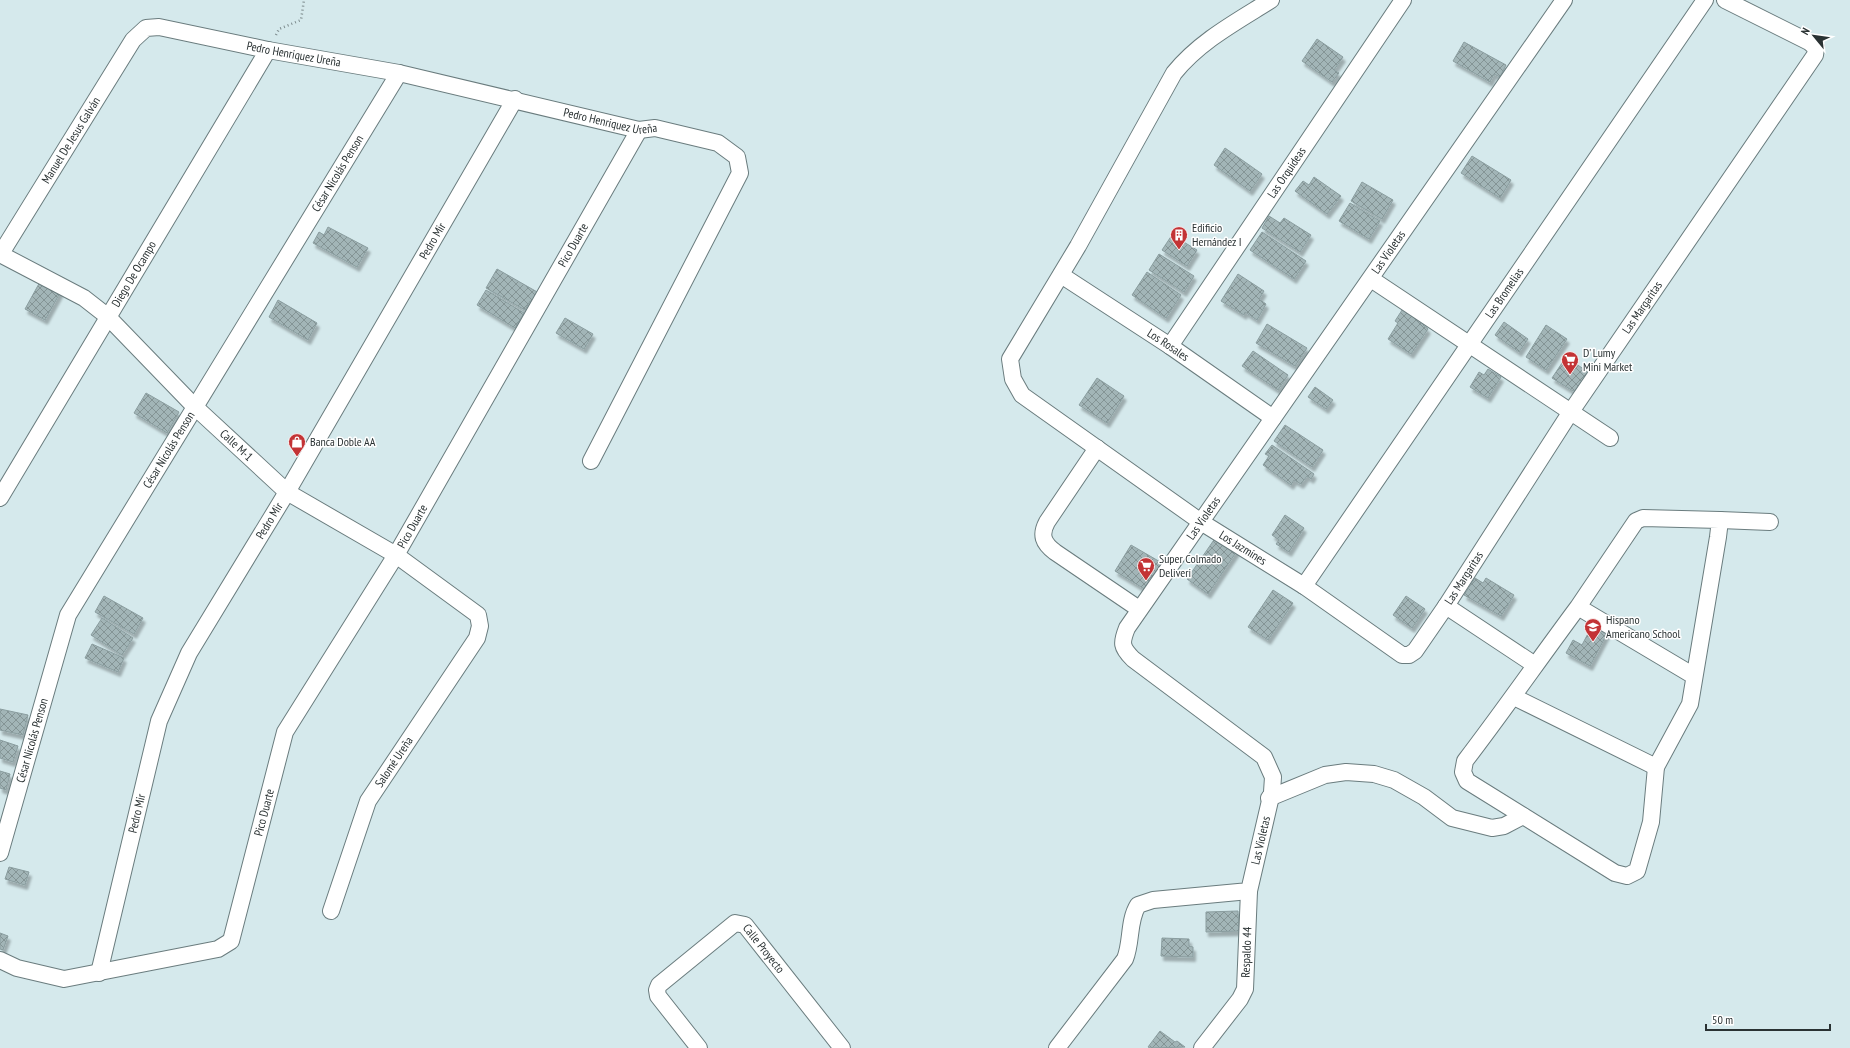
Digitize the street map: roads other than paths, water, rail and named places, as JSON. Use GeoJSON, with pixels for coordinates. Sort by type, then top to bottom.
{"type":"FeatureCollection","features":[{"type":"Feature","properties":{"kind":"street"},"geometry":{"type":"LineString","coordinates":[[1061,275],[1174,73],[1186,57],[1200,45],[1271,0]]}},
{"type":"Feature","properties":{"kind":"street","name":"Las Orquideas"},"geometry":{"type":"LineString","coordinates":[[1170,346],[1403,0]]}},
{"type":"Feature","properties":{"kind":"street","name":"Las Violetas"},"geometry":{"type":"LineString","coordinates":[[1249,891],[1270,798],[1273,777],[1264,757],[1133,659],[1124,651],[1122,640],[1127,628],[1139,609],[1202,522],[1564,0]]}},
{"type":"Feature","properties":{"kind":"street","name":"Las Bromelias"},"geometry":{"type":"LineString","coordinates":[[1304,586],[1705,0]]}},
{"type":"Feature","properties":{"kind":"street","name":"Las Margaritas"},"geometry":{"type":"LineString","coordinates":[[1402,655],[1409,655],[1416,651],[1570,412],[1815,55],[1816,48],[1809,42],[1725,0]]}},
{"type":"Feature","properties":{"kind":"street","name":"Pedro Henriquez Ureña"},"geometry":{"type":"LineString","coordinates":[[146,28],[159,27],[268,50],[399,73],[515,99],[639,130],[655,128],[718,143],[737,157],[740,173],[591,461]]}},
{"type":"Feature","properties":{"kind":"street","name":"Manuel De Jesus Galván"},"geometry":{"type":"LineString","coordinates":[[0,254],[133,40],[146,28]]}},
{"type":"Feature","properties":{"kind":"street","name":"Diego De Ocampo"},"geometry":{"type":"LineString","coordinates":[[0,498],[107,316],[268,50]]}},
{"type":"Feature","properties":{"kind":"street","name":"César Nicolás Penson"},"geometry":{"type":"LineString","coordinates":[[0,853],[68,615],[399,73]]}},
{"type":"Feature","properties":{"kind":"street","name":"Pedro Mir"},"geometry":{"type":"LineString","coordinates":[[98,973],[159,721],[189,653],[287,492],[515,99]]}},
{"type":"Feature","properties":{"kind":"street","name":"Pico Duarte"},"geometry":{"type":"LineString","coordinates":[[98,973],[218,949],[231,941],[285,732],[396,555],[639,130]]}},
{"type":"Feature","properties":{"kind":"street","name":"Calle M-1"},"geometry":{"type":"LineString","coordinates":[[0,254],[84,298],[107,316],[195,407],[287,492],[396,555],[478,615],[480,626]]}},
{"type":"Feature","properties":{"kind":"street","name":"Los Rosales"},"geometry":{"type":"LineString","coordinates":[[1061,275],[1170,346],[1273,418]]}},
{"type":"Feature","properties":{"kind":"street","name":"Los Jazmines"},"geometry":{"type":"LineString","coordinates":[[1061,275],[1010,359],[1013,379],[1022,394],[1202,522],[1304,586],[1402,655]]}},
{"type":"Feature","properties":{"kind":"street"},"geometry":{"type":"LineString","coordinates":[[1371,279],[1610,438]]}},
{"type":"Feature","properties":{"kind":"street"},"geometry":{"type":"LineString","coordinates":[[1097,448],[1047,522],[1043,529],[1042,538],[1047,546],[1055,552],[1139,609]]}},
{"type":"Feature","properties":{"kind":"street"},"geometry":{"type":"LineString","coordinates":[[1720,520],[1690,704],[1656,767],[1651,822],[1637,870],[1627,876],[1615,873],[1467,781],[1463,772],[1465,760],[1514,697],[1535,665],[1578,607],[1636,521],[1643,518],[1720,520],[1770,522]]}},
{"type":"Feature","properties":{"kind":"street"},"geometry":{"type":"LineString","coordinates":[[1446,606],[1535,665]]}},
{"type":"Feature","properties":{"kind":"street"},"geometry":{"type":"LineString","coordinates":[[1578,607],[1694,676]]}},
{"type":"Feature","properties":{"kind":"street","name":"Salomé Ureña"},"geometry":{"type":"LineString","coordinates":[[331,911],[368,801],[477,638],[480,626]]}},
{"type":"Feature","properties":{"kind":"street"},"geometry":{"type":"LineString","coordinates":[[1514,697],[1656,767]]}},
{"type":"Feature","properties":{"kind":"street"},"geometry":{"type":"LineString","coordinates":[[1270,798],[1324,775],[1346,772],[1374,774],[1394,780],[1424,797],[1452,818],[1492,828],[1504,826],[1524,816]]}},
{"type":"Feature","properties":{"kind":"street"},"geometry":{"type":"LineString","coordinates":[[1057,1048],[1125,960],[1130,944],[1132,919],[1138,906],[1153,900],[1249,891]]}},
{"type":"Feature","properties":{"kind":"street","name":"Respaldo 44"},"geometry":{"type":"LineString","coordinates":[[1202,1048],[1240,999],[1245,989],[1249,891]]}},
{"type":"Feature","properties":{"kind":"street","name":"Calle Proyecto"},"geometry":{"type":"LineString","coordinates":[[699,1048],[658,996],[657,990],[659,985],[735,923],[745,925],[842,1048]]}},
{"type":"Feature","properties":{"kind":"street"},"geometry":{"type":"LineString","coordinates":[[0,960],[17,968],[64,979],[98,973]]}},
{"type":"Feature","properties":{"kind":"place","name":"Edificio Hernández I"},"geometry":{"type":"Point","coordinates":[1179,250]}},
{"type":"Feature","properties":{"kind":"place","name":"D' Lumy Mini Market"},"geometry":{"type":"Point","coordinates":[1570,375]}},
{"type":"Feature","properties":{"kind":"place","name":"Banca Doble AA"},"geometry":{"type":"Point","coordinates":[297,457]}},
{"type":"Feature","properties":{"kind":"place","name":"Super Colmado Deliveri"},"geometry":{"type":"Point","coordinates":[1146,581]}},
{"type":"Feature","properties":{"kind":"place","name":"Hispano Americano School"},"geometry":{"type":"Point","coordinates":[1593,642]}}]}
